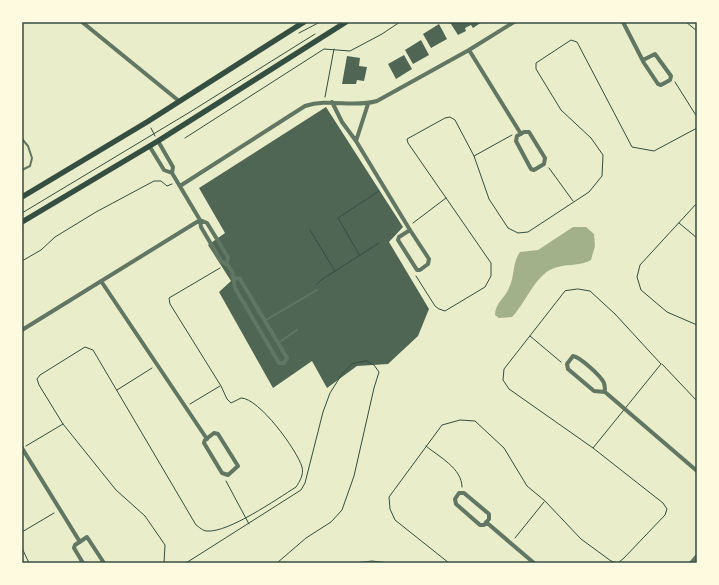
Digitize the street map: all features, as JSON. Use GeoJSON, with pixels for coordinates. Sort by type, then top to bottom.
{"type":"FeatureCollection","features":[{"type":"Feature","properties":{"kind":"main road"},"geometry":{"type":"LineString","coordinates":[[22,197],[147,122],[304,22]]}},
{"type":"Feature","properties":{"kind":"main road"},"geometry":{"type":"LineString","coordinates":[[22,222],[150,146],[346,22]]}},
{"type":"Feature","properties":{"kind":"street"},"geometry":{"type":"LineString","coordinates":[[82,22],[179,101]]}},
{"type":"Feature","properties":{"kind":"street"},"geometry":{"type":"LineString","coordinates":[[180,186],[306,106],[324,102],[368,104],[387,97],[469,50],[514,22]]}},
{"type":"Feature","properties":{"kind":"street"},"geometry":{"type":"LineString","coordinates":[[623,22],[643,60],[659,85],[670,80],[671,76],[655,54],[643,60]]}},
{"type":"Feature","properties":{"kind":"street"},"geometry":{"type":"LineString","coordinates":[[469,50],[520,132]]}},
{"type":"Feature","properties":{"kind":"street"},"geometry":{"type":"LineString","coordinates":[[332,102],[342,122],[356,141],[409,229],[429,259],[428,264],[420,270],[416,270],[398,240],[399,237],[409,229]]}},
{"type":"Feature","properties":{"kind":"street"},"geometry":{"type":"LineString","coordinates":[[356,141],[368,104]]}},
{"type":"Feature","properties":{"kind":"street"},"geometry":{"type":"LineString","coordinates":[[520,132],[529,132],[545,162],[534,170],[531,169],[516,142],[517,136],[520,132]]}},
{"type":"Feature","properties":{"kind":"street"},"geometry":{"type":"LineString","coordinates":[[158,141],[173,167],[172,173],[200,220],[201,227],[221,260],[227,263],[235,278],[235,288],[279,363],[284,363],[287,358],[266,321],[240,279],[235,278]]}},
{"type":"Feature","properties":{"kind":"street"},"geometry":{"type":"LineString","coordinates":[[150,146],[164,170],[172,173]]}},
{"type":"Feature","properties":{"kind":"street"},"geometry":{"type":"LineString","coordinates":[[22,330],[200,220],[207,222],[211,228],[228,257],[227,263]]}},
{"type":"Feature","properties":{"kind":"street"},"geometry":{"type":"LineString","coordinates":[[102,281],[207,439]]}},
{"type":"Feature","properties":{"kind":"street"},"geometry":{"type":"LineString","coordinates":[[258,328],[266,321]]}},
{"type":"Feature","properties":{"kind":"street"},"geometry":{"type":"LineString","coordinates":[[605,392],[604,382],[579,358],[573,356],[566,367],[590,388],[599,392],[605,392],[697,471]]}},
{"type":"Feature","properties":{"kind":"street"},"geometry":{"type":"LineString","coordinates":[[214,433],[218,434],[237,464],[236,469],[228,475],[222,473],[205,447],[204,443],[214,433]]}},
{"type":"Feature","properties":{"kind":"street"},"geometry":{"type":"LineString","coordinates":[[22,448],[80,542]]}},
{"type":"Feature","properties":{"kind":"street"},"geometry":{"type":"LineString","coordinates":[[461,493],[489,514],[489,518],[486,522],[482,526],[480,525],[456,504],[455,499],[461,493]]}},
{"type":"Feature","properties":{"kind":"street"},"geometry":{"type":"LineString","coordinates":[[486,522],[534,563]]}},
{"type":"Feature","properties":{"kind":"street"},"geometry":{"type":"LineString","coordinates":[[83,563],[74,548],[85,538],[88,538],[104,563]]}},
{"type":"Feature","properties":{"kind":"street"},"geometry":{"type":"LineString","coordinates":[[691,563],[697,556]]}},
{"type":"Feature","properties":{"kind":"lane"},"geometry":{"type":"LineString","coordinates":[[22,139],[28,146],[32,158],[30,166],[22,170]]}},
{"type":"Feature","properties":{"kind":"lane"},"geometry":{"type":"LineString","coordinates":[[266,321],[316,290]]}},
{"type":"Feature","properties":{"kind":"lane"},"geometry":{"type":"LineString","coordinates":[[278,342],[297,330]]}},
{"type":"Feature","properties":{"kind":"path"},"geometry":{"type":"LineString","coordinates":[[185,138],[324,49],[350,51],[382,34],[400,22]]}},
{"type":"Feature","properties":{"kind":"path"},"geometry":{"type":"LineString","coordinates":[[686,22],[697,31]]}},
{"type":"Feature","properties":{"kind":"path"},"geometry":{"type":"LineString","coordinates":[[22,213],[316,33]]}},
{"type":"Feature","properties":{"kind":"path"},"geometry":{"type":"LineString","coordinates":[[324,102],[334,49]]}},
{"type":"Feature","properties":{"kind":"path"},"geometry":{"type":"LineString","coordinates":[[671,76],[697,117]]}},
{"type":"Feature","properties":{"kind":"path"},"geometry":{"type":"LineString","coordinates":[[147,122],[158,141]]}},
{"type":"Feature","properties":{"kind":"path"},"geometry":{"type":"LineString","coordinates":[[474,156],[520,132]]}},
{"type":"Feature","properties":{"kind":"path"},"geometry":{"type":"LineString","coordinates":[[545,162],[573,201]]}},
{"type":"Feature","properties":{"kind":"path"},"geometry":{"type":"LineString","coordinates":[[22,261],[96,212],[154,181],[161,181],[169,186],[177,182]]}},
{"type":"Feature","properties":{"kind":"path"},"geometry":{"type":"LineString","coordinates":[[360,256],[338,218],[384,188]]}},
{"type":"Feature","properties":{"kind":"path"},"geometry":{"type":"LineString","coordinates":[[409,229],[446,198]]}},
{"type":"Feature","properties":{"kind":"path"},"geometry":{"type":"LineString","coordinates":[[697,203],[640,265],[637,277],[641,290],[667,312],[697,325]]}},
{"type":"Feature","properties":{"kind":"path"},"geometry":{"type":"LineString","coordinates":[[678,222],[697,238]]}},
{"type":"Feature","properties":{"kind":"path"},"geometry":{"type":"LineString","coordinates":[[310,230],[335,271]]}},
{"type":"Feature","properties":{"kind":"path"},"geometry":{"type":"LineString","coordinates":[[316,290],[316,284],[320,280],[379,243]]}},
{"type":"Feature","properties":{"kind":"path"},"geometry":{"type":"LineString","coordinates":[[164,563],[165,545],[145,516],[116,490],[63,424],[39,385],[37,379],[40,375],[85,347],[93,350],[196,525],[205,531],[214,531],[246,518],[296,487],[301,479],[302,467],[283,434],[253,401],[241,398],[231,403],[227,399],[221,386],[170,304],[169,298],[227,263]]}},
{"type":"Feature","properties":{"kind":"path"},"geometry":{"type":"LineString","coordinates":[[529,335],[566,367]]}},
{"type":"Feature","properties":{"kind":"path"},"geometry":{"type":"LineString","coordinates":[[186,563],[303,488],[323,412],[330,393],[342,374],[352,364],[366,361],[374,365],[379,372],[354,476],[344,505],[331,522],[306,538],[277,563]]}},
{"type":"Feature","properties":{"kind":"path"},"geometry":{"type":"LineString","coordinates":[[661,364],[697,401]]}},
{"type":"Feature","properties":{"kind":"path"},"geometry":{"type":"LineString","coordinates":[[117,390],[157,365]]}},
{"type":"Feature","properties":{"kind":"path"},"geometry":{"type":"LineString","coordinates":[[186,407],[221,386]]}},
{"type":"Feature","properties":{"kind":"path"},"geometry":{"type":"LineString","coordinates":[[449,563],[395,520],[390,510],[389,497],[425,446],[442,425],[460,420],[475,421],[504,448],[527,486],[545,501],[581,539],[611,561],[618,563],[665,514],[667,509],[663,503],[593,448]]}},
{"type":"Feature","properties":{"kind":"path"},"geometry":{"type":"LineString","coordinates":[[22,448],[63,424]]}},
{"type":"Feature","properties":{"kind":"path"},"geometry":{"type":"LineString","coordinates":[[425,446],[457,472],[462,484],[461,493]]}},
{"type":"Feature","properties":{"kind":"path"},"geometry":{"type":"LineString","coordinates":[[222,473],[249,524]]}},
{"type":"Feature","properties":{"kind":"path"},"geometry":{"type":"LineString","coordinates":[[510,543],[545,501]]}},
{"type":"Feature","properties":{"kind":"path"},"geometry":{"type":"LineString","coordinates":[[22,532],[60,510]]}},
{"type":"Feature","properties":{"kind":"path"},"geometry":{"type":"LineString","coordinates":[[22,548],[29,563]]}},
{"type":"Feature","properties":{"kind":"path"},"geometry":{"type":"LineString","coordinates":[[354,563],[372,561],[389,563]]}},
{"type":"Feature","properties":{"kind":"shaded area"},"geometry":{"type":"Polygon","coordinates":[[[573,227],[586,227],[594,234],[595,246],[591,260],[582,264],[562,266],[552,269],[535,284],[512,317],[499,318],[495,315],[498,304],[507,292],[511,283],[517,256],[520,252],[538,250],[573,227]]]}},
{"type":"Feature","properties":{"kind":"building"},"geometry":{"type":"Polygon","coordinates":[[[446,22],[482,22],[473,28],[471,25],[465,28],[466,31],[458,35],[451,24],[446,22]]]}},
{"type":"Feature","properties":{"kind":"building"},"geometry":{"type":"Polygon","coordinates":[[[439,24],[447,39],[431,48],[423,34],[439,24]]]}},
{"type":"Feature","properties":{"kind":"building"},"geometry":{"type":"Polygon","coordinates":[[[421,40],[429,55],[413,64],[405,50],[421,40]]]}},
{"type":"Feature","properties":{"kind":"building"},"geometry":{"type":"Polygon","coordinates":[[[404,55],[412,69],[396,79],[388,64],[404,55]]]}},
{"type":"Feature","properties":{"kind":"building"},"geometry":{"type":"Polygon","coordinates":[[[347,56],[360,58],[359,66],[367,67],[364,81],[357,80],[356,84],[342,84],[347,56]]]}},
{"type":"Feature","properties":{"kind":"building"},"geometry":{"type":"Polygon","coordinates":[[[326,107],[403,227],[389,242],[429,309],[418,336],[388,364],[357,366],[327,388],[312,361],[273,388],[219,292],[231,281],[208,245],[225,233],[199,188],[326,107]]]}}]}
